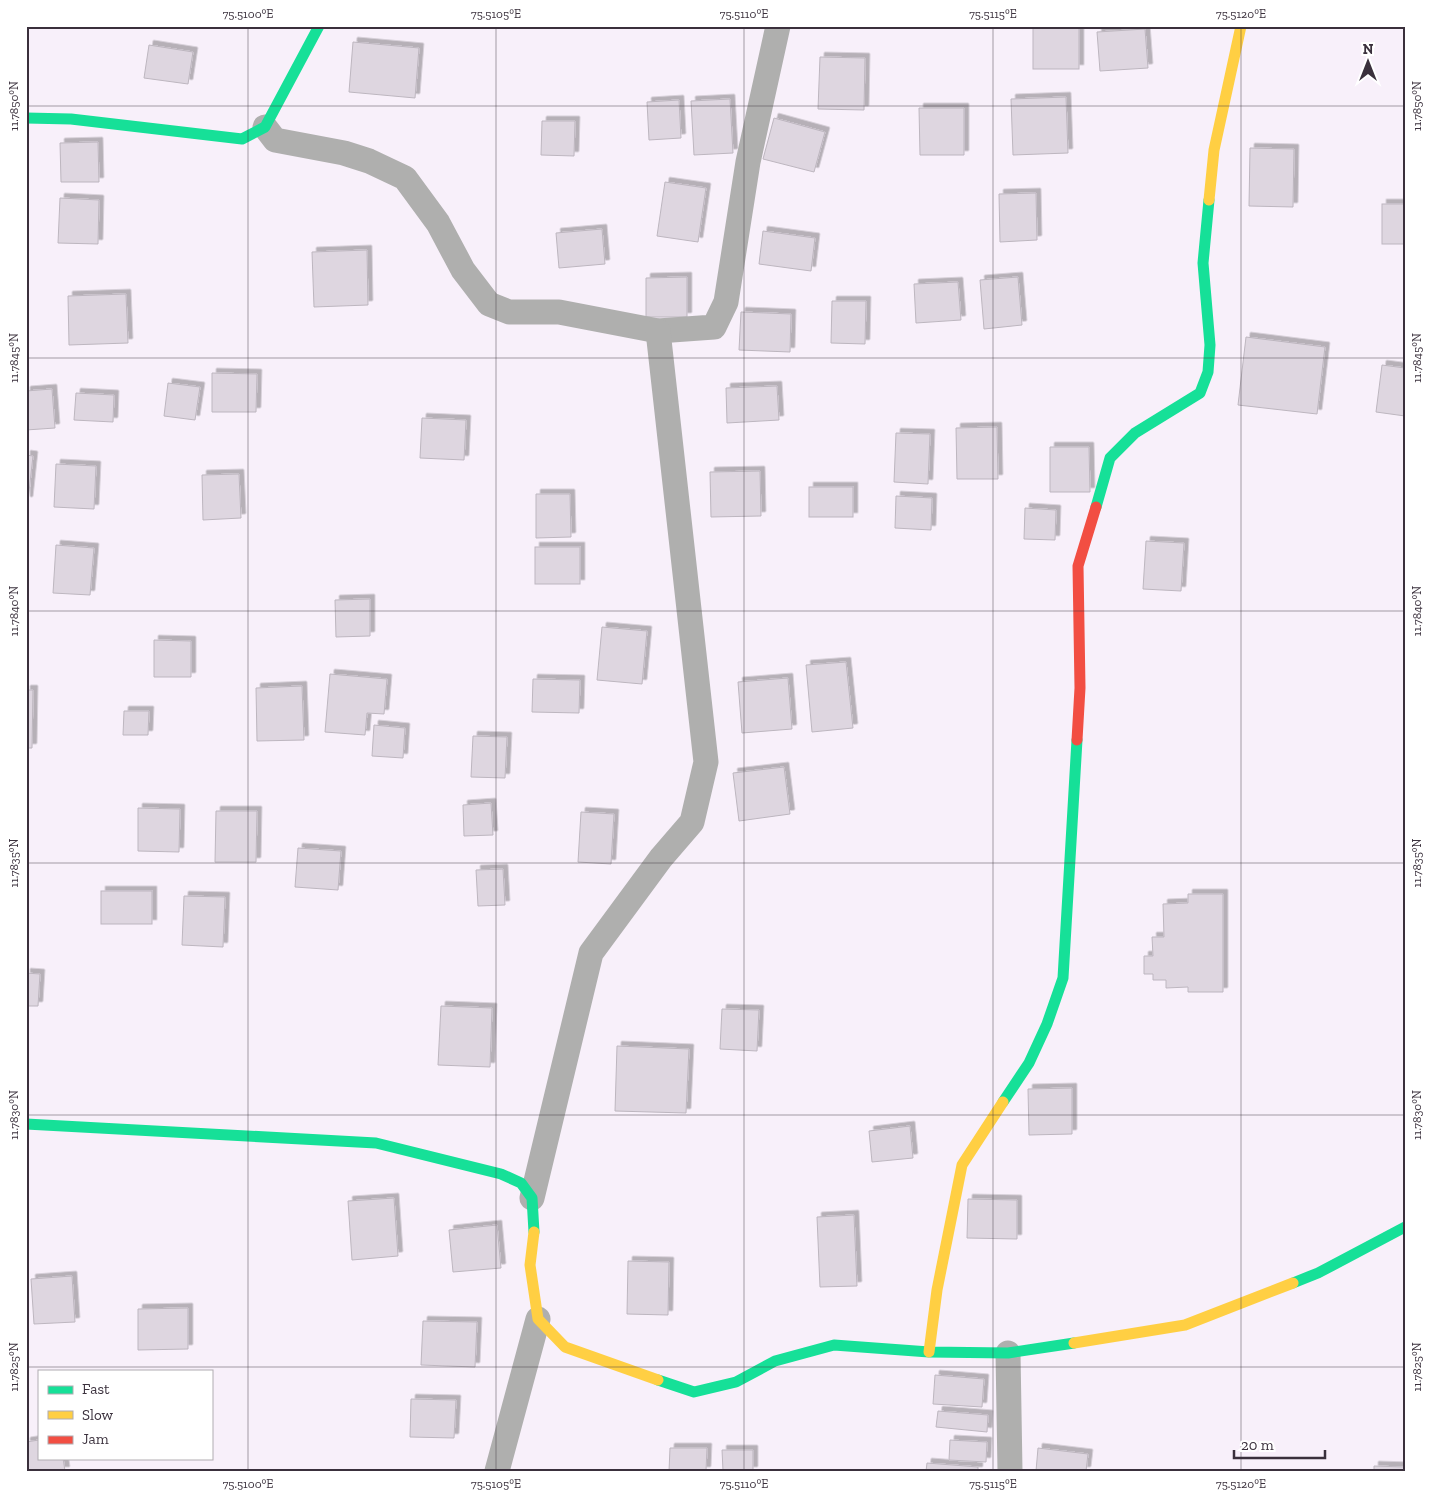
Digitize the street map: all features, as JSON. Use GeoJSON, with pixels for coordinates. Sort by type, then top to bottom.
{"type":"FeatureCollection","features":[{"type":"Feature","properties":{"kind":"street"},"geometry":{"type":"LineString","coordinates":[[26,118],[80,120],[242,139],[264,127],[319,26]]}},
{"type":"Feature","properties":{"kind":"street"},"geometry":{"type":"LineString","coordinates":[[264,127],[275,140],[344,153],[369,161],[405,178],[438,223],[463,270],[488,304],[509,312],[559,312],[658,331],[714,327],[726,302],[748,162],[778,26]]}},
{"type":"Feature","properties":{"kind":"street"},"geometry":{"type":"LineString","coordinates":[[929,1352],[937,1290],[962,1165],[1029,1063],[1047,1024],[1063,978],[1080,688],[1078,566],[1110,458],[1135,432],[1200,393],[1208,372],[1210,345],[1203,263],[1214,150],[1242,26]]}},
{"type":"Feature","properties":{"kind":"street"},"geometry":{"type":"LineString","coordinates":[[496,1471],[538,1320],[530,1266],[534,1234],[532,1198],[591,953],[661,858],[692,822],[706,762],[658,331]]}},
{"type":"Feature","properties":{"kind":"street"},"geometry":{"type":"LineString","coordinates":[[26,1124],[376,1144],[501,1174],[521,1183],[532,1198]]}},
{"type":"Feature","properties":{"kind":"street"},"geometry":{"type":"LineString","coordinates":[[538,1320],[564,1347],[694,1392],[736,1382],[775,1361],[834,1345],[929,1352],[1008,1353],[1184,1326],[1318,1272],[1405,1227]]}},
{"type":"Feature","properties":{"kind":"street"},"geometry":{"type":"LineString","coordinates":[[1008,1353],[1010,1471]]}},
{"type":"Feature","properties":{"kind":"building"},"geometry":{"type":"Polygon","coordinates":[[[1033,28],[1079,28],[1079,69],[1033,69],[1033,28]]]}},
{"type":"Feature","properties":{"kind":"building"},"geometry":{"type":"Polygon","coordinates":[[[1145,29],[1148,68],[1100,71],[1097,32],[1145,29]]]}},
{"type":"Feature","properties":{"kind":"building"},"geometry":{"type":"Polygon","coordinates":[[[353,42],[419,48],[415,98],[349,92],[353,42]]]}},
{"type":"Feature","properties":{"kind":"building"},"geometry":{"type":"Polygon","coordinates":[[[149,45],[193,52],[188,84],[144,78],[149,45]]]}},
{"type":"Feature","properties":{"kind":"building"},"geometry":{"type":"Polygon","coordinates":[[[820,57],[865,58],[864,110],[818,109],[820,57]]]}},
{"type":"Feature","properties":{"kind":"building"},"geometry":{"type":"Polygon","coordinates":[[[1066,97],[1068,153],[1013,155],[1011,99],[1066,97]]]}},
{"type":"Feature","properties":{"kind":"building"},"geometry":{"type":"Polygon","coordinates":[[[730,99],[733,153],[694,155],[691,101],[730,99]]]}},
{"type":"Feature","properties":{"kind":"building"},"geometry":{"type":"Polygon","coordinates":[[[679,100],[681,138],[649,140],[647,102],[679,100]]]}},
{"type":"Feature","properties":{"kind":"building"},"geometry":{"type":"Polygon","coordinates":[[[919,108],[964,108],[964,155],[920,155],[919,108]]]}},
{"type":"Feature","properties":{"kind":"building"},"geometry":{"type":"Polygon","coordinates":[[[774,118],[825,132],[814,172],[763,159],[774,118]]]}},
{"type":"Feature","properties":{"kind":"building"},"geometry":{"type":"Polygon","coordinates":[[[542,121],[575,121],[574,156],[541,155],[542,121]]]}},
{"type":"Feature","properties":{"kind":"building"},"geometry":{"type":"Polygon","coordinates":[[[98,142],[99,182],[61,182],[60,143],[98,142]]]}},
{"type":"Feature","properties":{"kind":"building"},"geometry":{"type":"Polygon","coordinates":[[[1250,148],[1294,149],[1293,207],[1249,206],[1250,148]]]}},
{"type":"Feature","properties":{"kind":"building"},"geometry":{"type":"Polygon","coordinates":[[[665,182],[706,188],[698,242],[657,236],[665,182]]]}},
{"type":"Feature","properties":{"kind":"building"},"geometry":{"type":"Polygon","coordinates":[[[1036,193],[1037,240],[1000,242],[999,194],[1036,193]]]}},
{"type":"Feature","properties":{"kind":"building"},"geometry":{"type":"Polygon","coordinates":[[[60,198],[99,200],[98,244],[58,243],[60,198]]]}},
{"type":"Feature","properties":{"kind":"building"},"geometry":{"type":"Polygon","coordinates":[[[1382,204],[1405,204],[1405,244],[1382,244],[1382,204]]]}},
{"type":"Feature","properties":{"kind":"building"},"geometry":{"type":"Polygon","coordinates":[[[602,229],[605,264],[559,268],[556,233],[602,229]]]}},
{"type":"Feature","properties":{"kind":"building"},"geometry":{"type":"Polygon","coordinates":[[[763,231],[815,238],[811,271],[759,264],[763,231]]]}},
{"type":"Feature","properties":{"kind":"building"},"geometry":{"type":"Polygon","coordinates":[[[367,250],[368,305],[314,307],[312,252],[367,250]]]}},
{"type":"Feature","properties":{"kind":"building"},"geometry":{"type":"Polygon","coordinates":[[[687,277],[687,317],[646,317],[646,278],[687,277]]]}},
{"type":"Feature","properties":{"kind":"building"},"geometry":{"type":"Polygon","coordinates":[[[1018,277],[1022,325],[984,329],[980,280],[1018,277]]]}},
{"type":"Feature","properties":{"kind":"building"},"geometry":{"type":"Polygon","coordinates":[[[958,282],[961,320],[916,323],[914,284],[958,282]]]}},
{"type":"Feature","properties":{"kind":"building"},"geometry":{"type":"Polygon","coordinates":[[[126,294],[128,343],[69,345],[68,296],[126,294]]]}},
{"type":"Feature","properties":{"kind":"building"},"geometry":{"type":"Polygon","coordinates":[[[832,301],[866,301],[865,344],[831,343],[832,301]]]}},
{"type":"Feature","properties":{"kind":"building"},"geometry":{"type":"Polygon","coordinates":[[[741,312],[791,314],[790,352],[739,350],[741,312]]]}},
{"type":"Feature","properties":{"kind":"building"},"geometry":{"type":"Polygon","coordinates":[[[1246,337],[1325,347],[1317,414],[1238,405],[1246,337]]]}},
{"type":"Feature","properties":{"kind":"building"},"geometry":{"type":"Polygon","coordinates":[[[1382,365],[1405,368],[1405,416],[1376,412],[1382,365]]]}},
{"type":"Feature","properties":{"kind":"building"},"geometry":{"type":"Polygon","coordinates":[[[212,373],[257,374],[256,412],[212,412],[212,373]]]}},
{"type":"Feature","properties":{"kind":"building"},"geometry":{"type":"Polygon","coordinates":[[[168,383],[200,387],[195,420],[164,416],[168,383]]]}},
{"type":"Feature","properties":{"kind":"building"},"geometry":{"type":"Polygon","coordinates":[[[777,386],[779,420],[727,423],[726,388],[777,386]]]}},
{"type":"Feature","properties":{"kind":"building"},"geometry":{"type":"Polygon","coordinates":[[[52,389],[55,428],[26,430],[26,391],[52,389]]]}},
{"type":"Feature","properties":{"kind":"building"},"geometry":{"type":"Polygon","coordinates":[[[76,393],[114,395],[113,422],[74,420],[76,393]]]}},
{"type":"Feature","properties":{"kind":"building"},"geometry":{"type":"Polygon","coordinates":[[[422,418],[466,420],[464,460],[420,458],[422,418]]]}},
{"type":"Feature","properties":{"kind":"building"},"geometry":{"type":"Polygon","coordinates":[[[997,427],[998,479],[957,479],[956,428],[997,427]]]}},
{"type":"Feature","properties":{"kind":"building"},"geometry":{"type":"Polygon","coordinates":[[[896,433],[930,434],[928,484],[894,482],[896,433]]]}},
{"type":"Feature","properties":{"kind":"building"},"geometry":{"type":"Polygon","coordinates":[[[1050,447],[1089,447],[1090,492],[1050,492],[1050,447]]]}},
{"type":"Feature","properties":{"kind":"building"},"geometry":{"type":"Polygon","coordinates":[[[26,455],[33,456],[28,501],[26,501],[26,455]]]}},
{"type":"Feature","properties":{"kind":"building"},"geometry":{"type":"Polygon","coordinates":[[[56,464],[96,466],[94,509],[54,507],[56,464]]]}},
{"type":"Feature","properties":{"kind":"building"},"geometry":{"type":"Polygon","coordinates":[[[760,471],[761,516],[711,517],[710,472],[760,471]]]}},
{"type":"Feature","properties":{"kind":"building"},"geometry":{"type":"Polygon","coordinates":[[[239,474],[241,518],[203,520],[202,475],[239,474]]]}},
{"type":"Feature","properties":{"kind":"building"},"geometry":{"type":"Polygon","coordinates":[[[809,487],[853,487],[853,517],[809,517],[809,487]]]}},
{"type":"Feature","properties":{"kind":"building"},"geometry":{"type":"Polygon","coordinates":[[[536,494],[570,494],[571,537],[536,538],[536,494]]]}},
{"type":"Feature","properties":{"kind":"building"},"geometry":{"type":"Polygon","coordinates":[[[896,496],[932,498],[931,530],[895,528],[896,496]]]}},
{"type":"Feature","properties":{"kind":"building"},"geometry":{"type":"Polygon","coordinates":[[[1025,508],[1056,510],[1055,540],[1024,539],[1025,508]]]}},
{"type":"Feature","properties":{"kind":"building"},"geometry":{"type":"Polygon","coordinates":[[[1146,541],[1184,543],[1181,591],[1143,589],[1146,541]]]}},
{"type":"Feature","properties":{"kind":"building"},"geometry":{"type":"Polygon","coordinates":[[[56,545],[94,548],[90,595],[53,593],[56,545]]]}},
{"type":"Feature","properties":{"kind":"building"},"geometry":{"type":"Polygon","coordinates":[[[535,547],[580,547],[580,584],[535,584],[535,547]]]}},
{"type":"Feature","properties":{"kind":"building"},"geometry":{"type":"Polygon","coordinates":[[[370,599],[370,636],[336,637],[335,600],[370,599]]]}},
{"type":"Feature","properties":{"kind":"building"},"geometry":{"type":"Polygon","coordinates":[[[602,627],[647,631],[642,684],[597,680],[602,627]]]}},
{"type":"Feature","properties":{"kind":"building"},"geometry":{"type":"Polygon","coordinates":[[[154,640],[191,641],[191,677],[154,677],[154,640]]]}},
{"type":"Feature","properties":{"kind":"building"},"geometry":{"type":"Polygon","coordinates":[[[846,662],[853,728],[812,732],[806,665],[846,662]]]}},
{"type":"Feature","properties":{"kind":"building"},"geometry":{"type":"Polygon","coordinates":[[[330,674],[387,679],[384,714],[367,713],[365,735],[325,732],[330,674]]]}},
{"type":"Feature","properties":{"kind":"building"},"geometry":{"type":"Polygon","coordinates":[[[788,678],[792,729],[742,733],[738,682],[788,678]]]}},
{"type":"Feature","properties":{"kind":"building"},"geometry":{"type":"Polygon","coordinates":[[[533,679],[580,680],[579,713],[532,712],[533,679]]]}},
{"type":"Feature","properties":{"kind":"building"},"geometry":{"type":"Polygon","coordinates":[[[302,686],[304,740],[257,741],[256,688],[302,686]]]}},
{"type":"Feature","properties":{"kind":"building"},"geometry":{"type":"Polygon","coordinates":[[[26,690],[33,690],[32,748],[26,748],[26,690]]]}},
{"type":"Feature","properties":{"kind":"building"},"geometry":{"type":"Polygon","coordinates":[[[124,711],[149,711],[148,735],[123,735],[124,711]]]}},
{"type":"Feature","properties":{"kind":"building"},"geometry":{"type":"Polygon","coordinates":[[[374,725],[405,728],[403,758],[372,756],[374,725]]]}},
{"type":"Feature","properties":{"kind":"building"},"geometry":{"type":"Polygon","coordinates":[[[473,736],[507,737],[505,778],[471,777],[473,736]]]}},
{"type":"Feature","properties":{"kind":"building"},"geometry":{"type":"Polygon","coordinates":[[[784,767],[790,814],[739,821],[733,773],[784,767]]]}},
{"type":"Feature","properties":{"kind":"building"},"geometry":{"type":"Polygon","coordinates":[[[491,803],[493,835],[464,836],[463,805],[491,803]]]}},
{"type":"Feature","properties":{"kind":"building"},"geometry":{"type":"Polygon","coordinates":[[[138,808],[180,809],[179,852],[138,851],[138,808]]]}},
{"type":"Feature","properties":{"kind":"building"},"geometry":{"type":"Polygon","coordinates":[[[216,811],[257,811],[256,862],[215,862],[216,811]]]}},
{"type":"Feature","properties":{"kind":"building"},"geometry":{"type":"Polygon","coordinates":[[[581,812],[614,814],[611,864],[578,862],[581,812]]]}},
{"type":"Feature","properties":{"kind":"building"},"geometry":{"type":"Polygon","coordinates":[[[298,848],[341,851],[338,890],[295,887],[298,848]]]}},
{"type":"Feature","properties":{"kind":"building"},"geometry":{"type":"Polygon","coordinates":[[[503,869],[505,905],[478,906],[476,870],[503,869]]]}},
{"type":"Feature","properties":{"kind":"building"},"geometry":{"type":"Polygon","coordinates":[[[101,891],[152,891],[152,924],[101,924],[101,891]]]}},
{"type":"Feature","properties":{"kind":"building"},"geometry":{"type":"Polygon","coordinates":[[[1188,894],[1223,894],[1223,992],[1188,992],[1188,987],[1166,988],[1166,980],[1153,980],[1153,974],[1144,974],[1144,956],[1153,956],[1152,937],[1164,937],[1163,904],[1188,903],[1188,894]]]}},
{"type":"Feature","properties":{"kind":"building"},"geometry":{"type":"Polygon","coordinates":[[[184,896],[225,897],[223,947],[182,945],[184,896]]]}},
{"type":"Feature","properties":{"kind":"building"},"geometry":{"type":"Polygon","coordinates":[[[26,973],[40,974],[38,1006],[26,1006],[26,973]]]}},
{"type":"Feature","properties":{"kind":"building"},"geometry":{"type":"Polygon","coordinates":[[[441,1006],[492,1008],[490,1067],[438,1065],[441,1006]]]}},
{"type":"Feature","properties":{"kind":"building"},"geometry":{"type":"Polygon","coordinates":[[[722,1009],[759,1010],[757,1051],[720,1049],[722,1009]]]}},
{"type":"Feature","properties":{"kind":"building"},"geometry":{"type":"Polygon","coordinates":[[[617,1046],[689,1049],[686,1113],[615,1111],[617,1046]]]}},
{"type":"Feature","properties":{"kind":"building"},"geometry":{"type":"Polygon","coordinates":[[[1072,1088],[1072,1134],[1029,1135],[1028,1089],[1072,1088]]]}},
{"type":"Feature","properties":{"kind":"building"},"geometry":{"type":"Polygon","coordinates":[[[910,1126],[913,1158],[872,1162],[869,1131],[910,1126]]]}},
{"type":"Feature","properties":{"kind":"building"},"geometry":{"type":"Polygon","coordinates":[[[394,1198],[398,1256],[352,1260],[348,1201],[394,1198]]]}},
{"type":"Feature","properties":{"kind":"building"},"geometry":{"type":"Polygon","coordinates":[[[968,1199],[1017,1200],[1017,1239],[967,1238],[968,1199]]]}},
{"type":"Feature","properties":{"kind":"building"},"geometry":{"type":"Polygon","coordinates":[[[854,1215],[857,1286],[820,1287],[817,1217],[854,1215]]]}},
{"type":"Feature","properties":{"kind":"building"},"geometry":{"type":"Polygon","coordinates":[[[497,1225],[501,1268],[453,1272],[449,1230],[497,1225]]]}},
{"type":"Feature","properties":{"kind":"building"},"geometry":{"type":"Polygon","coordinates":[[[628,1261],[669,1262],[668,1315],[627,1314],[628,1261]]]}},
{"type":"Feature","properties":{"kind":"building"},"geometry":{"type":"Polygon","coordinates":[[[72,1276],[75,1322],[34,1324],[31,1279],[72,1276]]]}},
{"type":"Feature","properties":{"kind":"building"},"geometry":{"type":"Polygon","coordinates":[[[188,1308],[188,1349],[138,1350],[138,1309],[188,1308]]]}},
{"type":"Feature","properties":{"kind":"building"},"geometry":{"type":"Polygon","coordinates":[[[423,1321],[477,1322],[475,1367],[421,1365],[423,1321]]]}},
{"type":"Feature","properties":{"kind":"building"},"geometry":{"type":"Polygon","coordinates":[[[935,1375],[984,1379],[982,1407],[933,1404],[935,1375]]]}},
{"type":"Feature","properties":{"kind":"building"},"geometry":{"type":"Polygon","coordinates":[[[411,1399],[456,1400],[454,1438],[410,1437],[411,1399]]]}},
{"type":"Feature","properties":{"kind":"building"},"geometry":{"type":"Polygon","coordinates":[[[938,1411],[988,1415],[987,1432],[936,1427],[938,1411]]]}},
{"type":"Feature","properties":{"kind":"building"},"geometry":{"type":"Polygon","coordinates":[[[38,1440],[38,1460],[63,1460],[65,1471],[26,1471],[26,1442],[38,1440]]]}},
{"type":"Feature","properties":{"kind":"building"},"geometry":{"type":"Polygon","coordinates":[[[950,1440],[987,1442],[986,1462],[949,1460],[950,1440]]]}},
{"type":"Feature","properties":{"kind":"building"},"geometry":{"type":"Polygon","coordinates":[[[670,1448],[707,1448],[706,1471],[669,1471],[670,1448]]]}},
{"type":"Feature","properties":{"kind":"building"},"geometry":{"type":"Polygon","coordinates":[[[1038,1448],[1088,1454],[1086,1471],[1036,1471],[1038,1448]]]}},
{"type":"Feature","properties":{"kind":"building"},"geometry":{"type":"Polygon","coordinates":[[[722,1450],[753,1450],[753,1471],[723,1471],[722,1450]]]}},
{"type":"Feature","properties":{"kind":"building"},"geometry":{"type":"Polygon","coordinates":[[[927,1463],[978,1467],[978,1471],[926,1471],[927,1463]]]}},
{"type":"Feature","properties":{"kind":"building"},"geometry":{"type":"Polygon","coordinates":[[[1374,1466],[1405,1467],[1405,1471],[1374,1471],[1374,1466]]]}},
{"type":"Feature","properties":{"kind":"traffic: fast"},"geometry":{"type":"LineString","coordinates":[[26,118],[71,119],[242,139],[265,127],[319,26]]}},
{"type":"Feature","properties":{"kind":"traffic: fast"},"geometry":{"type":"LineString","coordinates":[[1096,507],[1110,458],[1135,433],[1200,393],[1208,372],[1210,345],[1203,263],[1209,200]]}},
{"type":"Feature","properties":{"kind":"traffic: fast"},"geometry":{"type":"LineString","coordinates":[[1003,1102],[1029,1063],[1047,1024],[1063,978],[1077,740]]}},
{"type":"Feature","properties":{"kind":"traffic: fast"},"geometry":{"type":"LineString","coordinates":[[26,1124],[376,1143],[501,1174],[521,1183],[532,1198],[534,1232]]}},
{"type":"Feature","properties":{"kind":"traffic: fast"},"geometry":{"type":"LineString","coordinates":[[1293,1283],[1318,1273],[1405,1227]]}},
{"type":"Feature","properties":{"kind":"traffic: fast"},"geometry":{"type":"LineString","coordinates":[[658,1380],[694,1392],[736,1382],[775,1361],[834,1345],[929,1352],[1008,1353],[1074,1343]]}},
{"type":"Feature","properties":{"kind":"traffic: slow"},"geometry":{"type":"LineString","coordinates":[[1209,200],[1214,150],[1241,26]]}},
{"type":"Feature","properties":{"kind":"traffic: slow"},"geometry":{"type":"LineString","coordinates":[[929,1352],[937,1290],[962,1165],[1003,1102]]}},
{"type":"Feature","properties":{"kind":"traffic: slow"},"geometry":{"type":"LineString","coordinates":[[534,1232],[530,1265],[538,1319],[565,1347],[658,1380]]}},
{"type":"Feature","properties":{"kind":"traffic: slow"},"geometry":{"type":"LineString","coordinates":[[1074,1343],[1185,1325],[1293,1283]]}},
{"type":"Feature","properties":{"kind":"traffic: jam"},"geometry":{"type":"LineString","coordinates":[[1077,740],[1080,688],[1078,566],[1096,507]]}}]}
